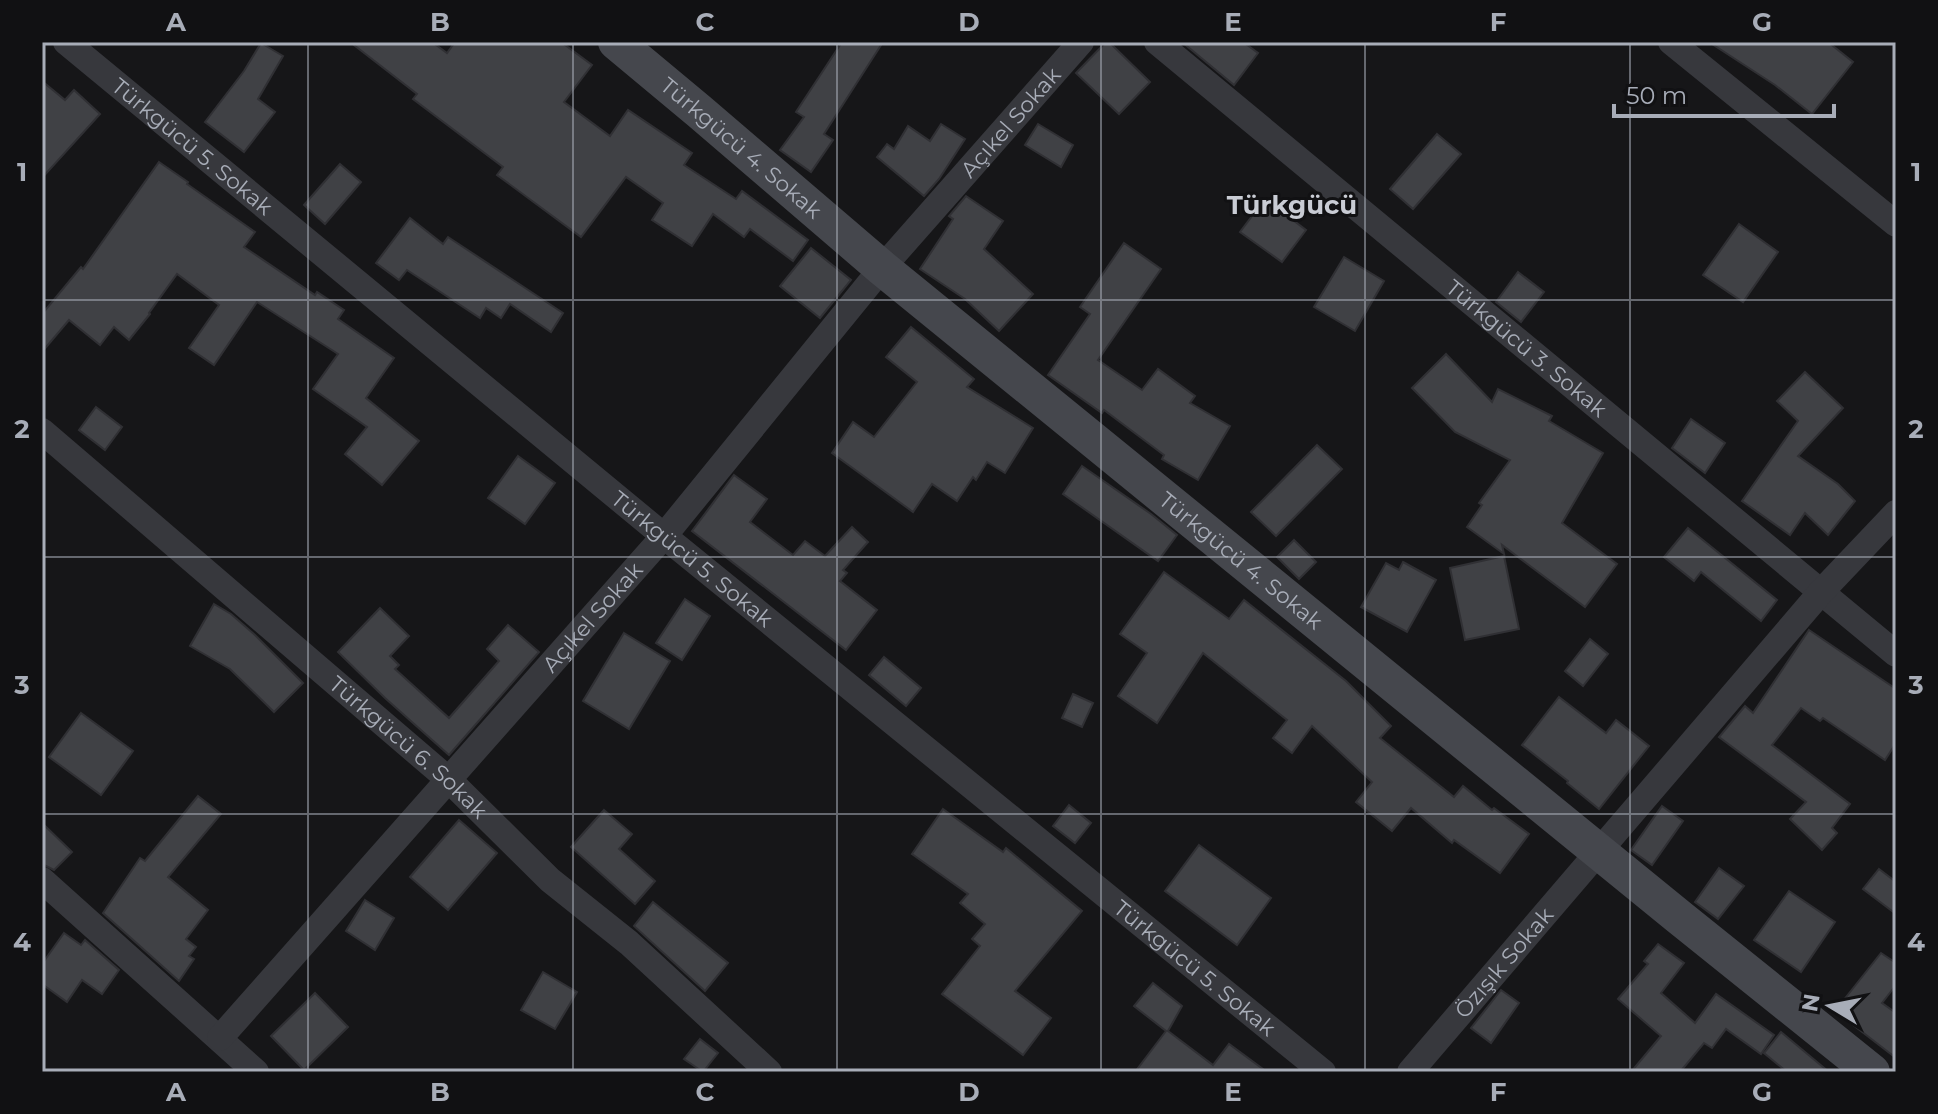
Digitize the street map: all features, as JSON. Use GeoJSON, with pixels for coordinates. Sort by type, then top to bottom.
{"type":"FeatureCollection","features":[{"type":"Feature","properties":{"kind":"main road","name":"Türkgücü 4. Sokak"},"geometry":{"type":"LineString","coordinates":[[616,42],[882,268],[1872,1072]]}},
{"type":"Feature","properties":{"kind":"street","name":"Türkgücü 5. Sokak"},"geometry":{"type":"LineString","coordinates":[[66,42],[664,536],[1323,1072]]}},
{"type":"Feature","properties":{"kind":"street","name":"Açıkel Sokak"},"geometry":{"type":"LineString","coordinates":[[220,1038],[664,536],[882,268],[1081,42]]}},
{"type":"Feature","properties":{"kind":"street","name":"Türkgücü 3. Sokak"},"geometry":{"type":"LineString","coordinates":[[1157,42],[1896,654]]}},
{"type":"Feature","properties":{"kind":"street"},"geometry":{"type":"LineString","coordinates":[[1671,42],[1896,224]]}},
{"type":"Feature","properties":{"kind":"street","name":"Türkgücü 6. Sokak"},"geometry":{"type":"LineString","coordinates":[[42,431],[449,780],[550,880],[629,943],[769,1072]]}},
{"type":"Feature","properties":{"kind":"street","name":"Özışık Sokak"},"geometry":{"type":"LineString","coordinates":[[1410,1072],[1821,592],[1896,513]]}},
{"type":"Feature","properties":{"kind":"street"},"geometry":{"type":"LineString","coordinates":[[42,880],[256,1072]]}},
{"type":"Feature","properties":{"kind":"building"},"geometry":{"type":"Polygon","coordinates":[[[350,42],[432,42],[447,53],[455,42],[561,42],[592,65],[564,102],[610,136],[628,110],[692,153],[684,165],[736,199],[742,191],[808,240],[793,261],[750,229],[744,237],[713,214],[692,246],[652,220],[663,203],[626,177],[581,237],[497,175],[503,167],[413,99],[417,94],[350,42]]]}},
{"type":"Feature","properties":{"kind":"building"},"geometry":{"type":"Polygon","coordinates":[[[842,42],[883,42],[824,134],[833,140],[811,172],[780,150],[804,117],[796,112],[842,42]]]}},
{"type":"Feature","properties":{"kind":"building"},"geometry":{"type":"Polygon","coordinates":[[[1106,42],[1150,82],[1119,114],[1076,73],[1106,42]]]}},
{"type":"Feature","properties":{"kind":"building"},"geometry":{"type":"Polygon","coordinates":[[[1182,42],[1243,42],[1258,53],[1234,85],[1182,42]]]}},
{"type":"Feature","properties":{"kind":"building"},"geometry":{"type":"Polygon","coordinates":[[[1709,42],[1828,42],[1853,62],[1812,114],[1775,85],[1709,42]]]}},
{"type":"Feature","properties":{"kind":"building"},"geometry":{"type":"Polygon","coordinates":[[[261,43],[283,56],[258,99],[275,112],[244,152],[205,122],[261,43]]]}},
{"type":"Feature","properties":{"kind":"building"},"geometry":{"type":"Polygon","coordinates":[[[42,81],[65,100],[74,90],[100,114],[42,178],[42,81]]]}},
{"type":"Feature","properties":{"kind":"building"},"geometry":{"type":"Polygon","coordinates":[[[941,124],[965,139],[924,196],[877,157],[887,144],[894,149],[908,126],[930,141],[941,124]]]}},
{"type":"Feature","properties":{"kind":"building"},"geometry":{"type":"Polygon","coordinates":[[[1038,124],[1073,145],[1061,167],[1025,145],[1038,124]]]}},
{"type":"Feature","properties":{"kind":"building"},"geometry":{"type":"Polygon","coordinates":[[[1437,134],[1461,154],[1413,209],[1390,189],[1437,134]]]}},
{"type":"Feature","properties":{"kind":"building"},"geometry":{"type":"Polygon","coordinates":[[[159,162],[255,232],[244,247],[315,295],[317,292],[344,310],[338,319],[394,358],[366,398],[419,441],[382,485],[345,454],[367,427],[313,389],[338,354],[257,302],[214,365],[189,348],[219,305],[177,274],[129,340],[114,327],[100,345],[69,320],[42,352],[42,314],[81,267],[83,269],[159,162]]]}},
{"type":"Feature","properties":{"kind":"building"},"geometry":{"type":"Polygon","coordinates":[[[340,164],[361,182],[325,224],[304,205],[340,164]]]}},
{"type":"Feature","properties":{"kind":"building"},"geometry":{"type":"Polygon","coordinates":[[[966,196],[1003,221],[984,249],[1033,294],[999,331],[965,299],[920,269],[953,219],[949,216],[966,196]]]}},
{"type":"Feature","properties":{"kind":"building"},"geometry":{"type":"Polygon","coordinates":[[[1265,199],[1306,230],[1282,262],[1240,232],[1265,199]]]}},
{"type":"Feature","properties":{"kind":"building"},"geometry":{"type":"Polygon","coordinates":[[[410,218],[443,244],[448,237],[563,313],[551,332],[510,304],[501,318],[486,308],[480,318],[407,270],[399,280],[376,263],[410,218]]]}},
{"type":"Feature","properties":{"kind":"building"},"geometry":{"type":"Polygon","coordinates":[[[1739,224],[1778,252],[1743,302],[1703,275],[1739,224]]]}},
{"type":"Feature","properties":{"kind":"building"},"geometry":{"type":"Polygon","coordinates":[[[1124,243],[1161,269],[1098,360],[1142,390],[1158,369],[1195,396],[1190,403],[1230,426],[1198,480],[1162,459],[1164,455],[1104,410],[1102,413],[1048,375],[1090,314],[1080,307],[1124,243]]]}},
{"type":"Feature","properties":{"kind":"building"},"geometry":{"type":"Polygon","coordinates":[[[811,248],[851,280],[820,318],[780,286],[811,248]]]}},
{"type":"Feature","properties":{"kind":"building"},"geometry":{"type":"Polygon","coordinates":[[[1344,257],[1384,281],[1355,331],[1314,307],[1344,257]]]}},
{"type":"Feature","properties":{"kind":"building"},"geometry":{"type":"Polygon","coordinates":[[[1518,272],[1544,292],[1521,322],[1496,302],[1518,272]]]}},
{"type":"Feature","properties":{"kind":"building"},"geometry":{"type":"Polygon","coordinates":[[[911,327],[974,379],[967,387],[1033,428],[1005,473],[987,462],[957,501],[932,484],[913,512],[832,453],[853,422],[874,437],[917,382],[886,357],[911,327]]]}},
{"type":"Feature","properties":{"kind":"building"},"geometry":{"type":"Polygon","coordinates":[[[1446,354],[1492,402],[1498,389],[1552,416],[1549,421],[1603,453],[1562,523],[1617,564],[1585,607],[1502,545],[1504,554],[1467,527],[1482,505],[1479,503],[1510,460],[1455,432],[1412,388],[1446,354]]]}},
{"type":"Feature","properties":{"kind":"building"},"geometry":{"type":"Polygon","coordinates":[[[1805,372],[1843,408],[1798,456],[1838,484],[1855,501],[1828,535],[1805,513],[1790,535],[1742,501],[1798,421],[1777,401],[1805,372]]]}},
{"type":"Feature","properties":{"kind":"building"},"geometry":{"type":"Polygon","coordinates":[[[96,407],[122,427],[105,450],[79,430],[96,407]]]}},
{"type":"Feature","properties":{"kind":"building"},"geometry":{"type":"Polygon","coordinates":[[[1691,419],[1725,443],[1705,473],[1672,448],[1691,419]]]}},
{"type":"Feature","properties":{"kind":"building"},"geometry":{"type":"Polygon","coordinates":[[[1317,445],[1342,469],[1276,536],[1251,512],[1317,445]]]}},
{"type":"Feature","properties":{"kind":"building"},"geometry":{"type":"Polygon","coordinates":[[[518,456],[555,483],[525,524],[488,498],[518,456]]]}},
{"type":"Feature","properties":{"kind":"building"},"geometry":{"type":"Polygon","coordinates":[[[1082,466],[1177,535],[1158,561],[1063,494],[1082,466]]]}},
{"type":"Feature","properties":{"kind":"building"},"geometry":{"type":"Polygon","coordinates":[[[734,475],[767,499],[750,522],[793,555],[805,541],[825,556],[852,527],[868,542],[843,570],[847,573],[840,581],[877,610],[846,650],[692,531],[734,475]]]}},
{"type":"Feature","properties":{"kind":"building"},"geometry":{"type":"Polygon","coordinates":[[[1688,528],[1777,600],[1761,621],[1701,572],[1694,581],[1664,557],[1688,528]]]}},
{"type":"Feature","properties":{"kind":"building"},"geometry":{"type":"Polygon","coordinates":[[[1294,540],[1316,562],[1299,579],[1277,557],[1294,540]]]}},
{"type":"Feature","properties":{"kind":"building"},"geometry":{"type":"Polygon","coordinates":[[[1504,556],[1519,629],[1465,640],[1450,568],[1504,556]]]}},
{"type":"Feature","properties":{"kind":"building"},"geometry":{"type":"Polygon","coordinates":[[[1403,562],[1436,580],[1407,632],[1361,607],[1386,563],[1399,570],[1403,562]]]}},
{"type":"Feature","properties":{"kind":"building"},"geometry":{"type":"Polygon","coordinates":[[[1164,572],[1229,619],[1244,600],[1346,681],[1391,726],[1380,738],[1454,797],[1463,786],[1529,834],[1500,873],[1454,840],[1452,843],[1411,808],[1392,831],[1356,802],[1372,782],[1312,726],[1292,753],[1273,738],[1287,720],[1203,653],[1157,723],[1118,696],[1147,653],[1120,634],[1164,572]]]}},
{"type":"Feature","properties":{"kind":"building"},"geometry":{"type":"Polygon","coordinates":[[[685,599],[710,616],[682,660],[656,643],[685,599]]]}},
{"type":"Feature","properties":{"kind":"building"},"geometry":{"type":"Polygon","coordinates":[[[214,604],[255,635],[303,683],[274,712],[230,669],[190,646],[214,604]]]}},
{"type":"Feature","properties":{"kind":"building"},"geometry":{"type":"Polygon","coordinates":[[[380,608],[409,636],[390,656],[399,665],[395,669],[449,718],[499,661],[487,649],[508,625],[539,652],[449,755],[338,652],[380,608]]]}},
{"type":"Feature","properties":{"kind":"building"},"geometry":{"type":"Polygon","coordinates":[[[1809,630],[1896,689],[1896,743],[1885,760],[1823,718],[1820,721],[1801,708],[1772,745],[1850,804],[1832,828],[1837,833],[1822,850],[1790,819],[1806,802],[1719,737],[1745,706],[1753,713],[1809,630]]]}},
{"type":"Feature","properties":{"kind":"building"},"geometry":{"type":"Polygon","coordinates":[[[624,633],[670,661],[629,729],[583,701],[624,633]]]}},
{"type":"Feature","properties":{"kind":"building"},"geometry":{"type":"Polygon","coordinates":[[[1590,639],[1608,654],[1583,686],[1565,671],[1590,639]]]}},
{"type":"Feature","properties":{"kind":"building"},"geometry":{"type":"Polygon","coordinates":[[[884,657],[921,688],[906,706],[869,675],[884,657]]]}},
{"type":"Feature","properties":{"kind":"building"},"geometry":{"type":"Polygon","coordinates":[[[1073,694],[1093,703],[1082,727],[1062,718],[1073,694]]]}},
{"type":"Feature","properties":{"kind":"building"},"geometry":{"type":"Polygon","coordinates":[[[1559,697],[1606,733],[1616,720],[1649,746],[1599,809],[1522,745],[1559,697]]]}},
{"type":"Feature","properties":{"kind":"building"},"geometry":{"type":"Polygon","coordinates":[[[81,713],[133,751],[101,795],[49,757],[81,713]]]}},
{"type":"Feature","properties":{"kind":"building"},"geometry":{"type":"Polygon","coordinates":[[[198,796],[221,814],[168,877],[208,910],[186,939],[196,947],[189,956],[194,959],[179,981],[103,913],[140,858],[145,861],[198,796]]]}},
{"type":"Feature","properties":{"kind":"building"},"geometry":{"type":"Polygon","coordinates":[[[1069,805],[1091,823],[1075,843],[1053,826],[1069,805]]]}},
{"type":"Feature","properties":{"kind":"building"},"geometry":{"type":"Polygon","coordinates":[[[1662,806],[1683,821],[1652,865],[1631,850],[1662,806]]]}},
{"type":"Feature","properties":{"kind":"building"},"geometry":{"type":"Polygon","coordinates":[[[943,809],[1003,852],[1006,848],[1082,911],[1015,991],[1051,1018],[1023,1055],[942,994],[980,946],[972,939],[985,924],[960,903],[968,894],[912,854],[943,809]]]}},
{"type":"Feature","properties":{"kind":"building"},"geometry":{"type":"Polygon","coordinates":[[[604,810],[632,834],[619,849],[655,881],[635,904],[571,847],[604,810]]]}},
{"type":"Feature","properties":{"kind":"building"},"geometry":{"type":"Polygon","coordinates":[[[459,820],[497,853],[448,910],[410,877],[459,820]]]}},
{"type":"Feature","properties":{"kind":"building"},"geometry":{"type":"Polygon","coordinates":[[[42,823],[72,852],[54,870],[42,864],[42,823]]]}},
{"type":"Feature","properties":{"kind":"building"},"geometry":{"type":"Polygon","coordinates":[[[1199,845],[1271,898],[1237,945],[1165,891],[1199,845]]]}},
{"type":"Feature","properties":{"kind":"building"},"geometry":{"type":"Polygon","coordinates":[[[1719,868],[1744,886],[1718,919],[1695,902],[1719,868]]]}},
{"type":"Feature","properties":{"kind":"building"},"geometry":{"type":"Polygon","coordinates":[[[1879,869],[1896,882],[1896,914],[1863,889],[1879,869]]]}},
{"type":"Feature","properties":{"kind":"building"},"geometry":{"type":"Polygon","coordinates":[[[1789,891],[1835,922],[1801,972],[1754,940],[1789,891]]]}},
{"type":"Feature","properties":{"kind":"building"},"geometry":{"type":"Polygon","coordinates":[[[365,900],[394,918],[375,950],[346,931],[365,900]]]}},
{"type":"Feature","properties":{"kind":"building"},"geometry":{"type":"Polygon","coordinates":[[[653,902],[728,963],[705,991],[634,926],[653,902]]]}},
{"type":"Feature","properties":{"kind":"building"},"geometry":{"type":"Polygon","coordinates":[[[64,933],[81,945],[85,940],[119,970],[102,994],[82,980],[67,1002],[42,984],[42,964],[64,933]]]}},
{"type":"Feature","properties":{"kind":"building"},"geometry":{"type":"Polygon","coordinates":[[[1658,944],[1684,963],[1661,993],[1695,1023],[1716,994],[1774,1035],[1761,1054],[1726,1029],[1712,1048],[1704,1043],[1680,1072],[1631,1072],[1661,1036],[1618,999],[1648,964],[1644,961],[1658,944]]]}},
{"type":"Feature","properties":{"kind":"building"},"geometry":{"type":"Polygon","coordinates":[[[1881,953],[1896,963],[1896,985],[1882,1003],[1896,1013],[1896,1058],[1835,1011],[1881,953]]]}},
{"type":"Feature","properties":{"kind":"building"},"geometry":{"type":"Polygon","coordinates":[[[543,972],[577,992],[555,1029],[521,1010],[543,972]]]}},
{"type":"Feature","properties":{"kind":"building"},"geometry":{"type":"Polygon","coordinates":[[[1153,983],[1182,1006],[1168,1031],[1213,1065],[1229,1044],[1267,1072],[1135,1072],[1166,1031],[1134,1006],[1153,983]]]}},
{"type":"Feature","properties":{"kind":"building"},"geometry":{"type":"Polygon","coordinates":[[[1501,990],[1519,1003],[1491,1043],[1471,1028],[1501,990]]]}},
{"type":"Feature","properties":{"kind":"building"},"geometry":{"type":"Polygon","coordinates":[[[315,993],[348,1027],[304,1070],[271,1036],[315,993]]]}},
{"type":"Feature","properties":{"kind":"building"},"geometry":{"type":"Polygon","coordinates":[[[1781,1032],[1829,1072],[1787,1072],[1764,1053],[1781,1032]]]}},
{"type":"Feature","properties":{"kind":"building"},"geometry":{"type":"Polygon","coordinates":[[[700,1039],[718,1053],[703,1072],[684,1059],[700,1039]]]}},
{"type":"Feature","properties":{"kind":"district","name":"Türkgücü"},"geometry":{"type":"Point","coordinates":[1292,205]}}]}
